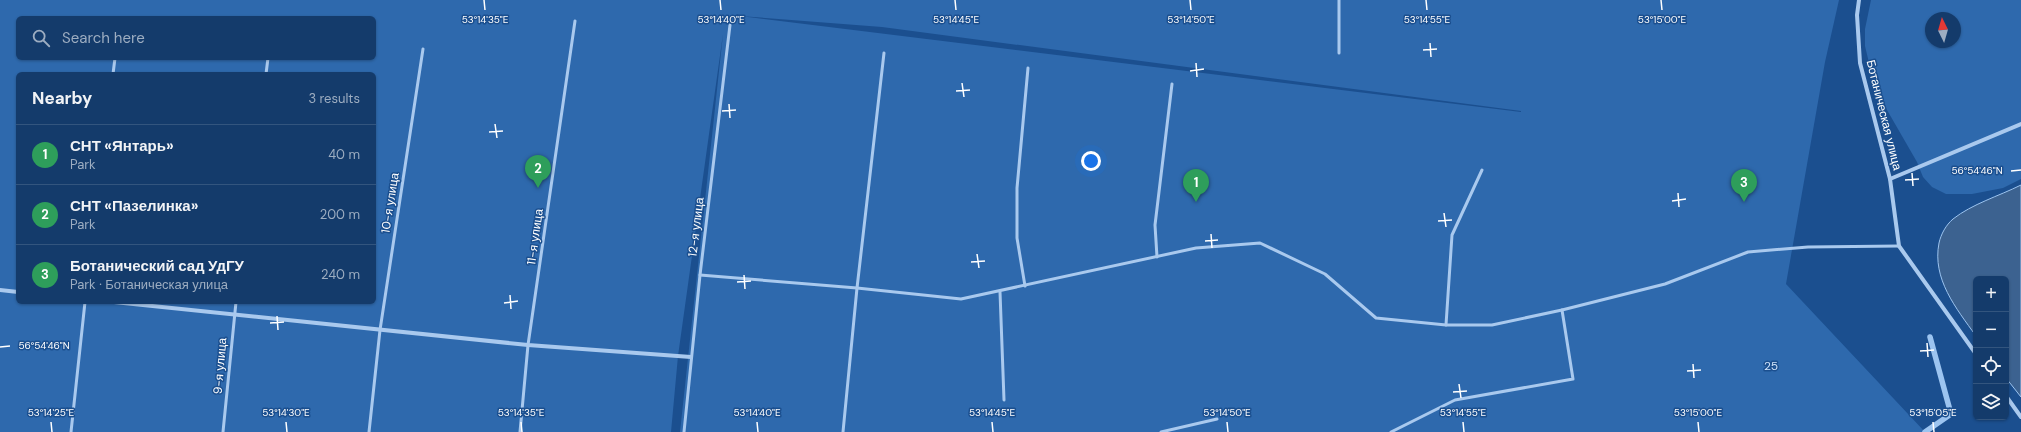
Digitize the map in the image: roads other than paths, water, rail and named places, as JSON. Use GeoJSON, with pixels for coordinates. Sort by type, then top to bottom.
{"type":"FeatureCollection","features":[{"type":"Feature","properties":{"kind":"street","name":"Ботаническая улица"},"geometry":{"type":"LineString","coordinates":[[1859,0],[1858,15],[1860,63],[1890,179],[1899,246],[1973,350]]}},
{"type":"Feature","properties":{"kind":"street"},"geometry":{"type":"LineString","coordinates":[[1890,179],[2021,124]]}},
{"type":"Feature","properties":{"kind":"street"},"geometry":{"type":"LineString","coordinates":[[0,290],[16,292]]}},
{"type":"Feature","properties":{"kind":"street"},"geometry":{"type":"LineString","coordinates":[[134,304],[528,345],[691,357]]}},
{"type":"Feature","properties":{"kind":"street"},"geometry":{"type":"LineString","coordinates":[[2009,400],[2021,417]]}},
{"type":"Feature","properties":{"kind":"lane"},"geometry":{"type":"LineString","coordinates":[[1339,0],[1339,53]]}},
{"type":"Feature","properties":{"kind":"lane","name":"11-я улица"},"geometry":{"type":"LineString","coordinates":[[520,432],[528,345],[575,21]]}},
{"type":"Feature","properties":{"kind":"lane","name":"12-я улица"},"geometry":{"type":"LineString","coordinates":[[684,432],[700,275],[730,25]]}},
{"type":"Feature","properties":{"kind":"lane","name":"10-я улица"},"geometry":{"type":"LineString","coordinates":[[369,432],[380,330],[423,49]]}},
{"type":"Feature","properties":{"kind":"lane"},"geometry":{"type":"LineString","coordinates":[[843,432],[856,288],[884,53]]}},
{"type":"Feature","properties":{"kind":"lane"},"geometry":{"type":"LineString","coordinates":[[113,72],[115,60]]}},
{"type":"Feature","properties":{"kind":"lane"},"geometry":{"type":"LineString","coordinates":[[266,72],[268,60]]}},
{"type":"Feature","properties":{"kind":"lane"},"geometry":{"type":"LineString","coordinates":[[1025,286],[1017,238],[1017,188],[1028,68]]}},
{"type":"Feature","properties":{"kind":"lane"},"geometry":{"type":"LineString","coordinates":[[1157,257],[1155,225],[1172,84]]}},
{"type":"Feature","properties":{"kind":"lane"},"geometry":{"type":"LineString","coordinates":[[1446,325],[1452,234],[1482,170]]}},
{"type":"Feature","properties":{"kind":"lane"},"geometry":{"type":"LineString","coordinates":[[700,275],[856,288],[961,299],[1000,292],[1196,248],[1260,243],[1325,274],[1376,318],[1446,325],[1492,325],[1562,310],[1665,284],[1748,252],[1808,247],[1899,246]]}},
{"type":"Feature","properties":{"kind":"lane"},"geometry":{"type":"LineString","coordinates":[[1000,292],[1004,400]]}},
{"type":"Feature","properties":{"kind":"lane"},"geometry":{"type":"LineString","coordinates":[[71,432],[85,304]]}},
{"type":"Feature","properties":{"kind":"lane","name":"9-я улица"},"geometry":{"type":"LineString","coordinates":[[223,432],[236,304]]}},
{"type":"Feature","properties":{"kind":"lane"},"geometry":{"type":"LineString","coordinates":[[1391,432],[1455,400],[1573,380],[1562,310]]}},
{"type":"Feature","properties":{"kind":"lane"},"geometry":{"type":"LineString","coordinates":[[1161,432],[1217,419]]}},
{"type":"Feature","properties":{"kind":"waterway"},"geometry":{"type":"LineString","coordinates":[[1925,432],[1951,414],[1930,337]]}},
{"type":"Feature","properties":{"kind":"place","name":"СНТ «Пазелинка»"},"geometry":{"type":"Point","coordinates":[538,188]}},
{"type":"Feature","properties":{"kind":"place","name":"СНТ «Янтарь»"},"geometry":{"type":"Point","coordinates":[1196,202]}},
{"type":"Feature","properties":{"kind":"place","name":"Ботанический сад УдГУ"},"geometry":{"type":"Point","coordinates":[1744,202]}},
{"type":"Feature","properties":{"kind":"park label","name":"25"},"geometry":{"type":"Point","coordinates":[1771,366]}}]}
